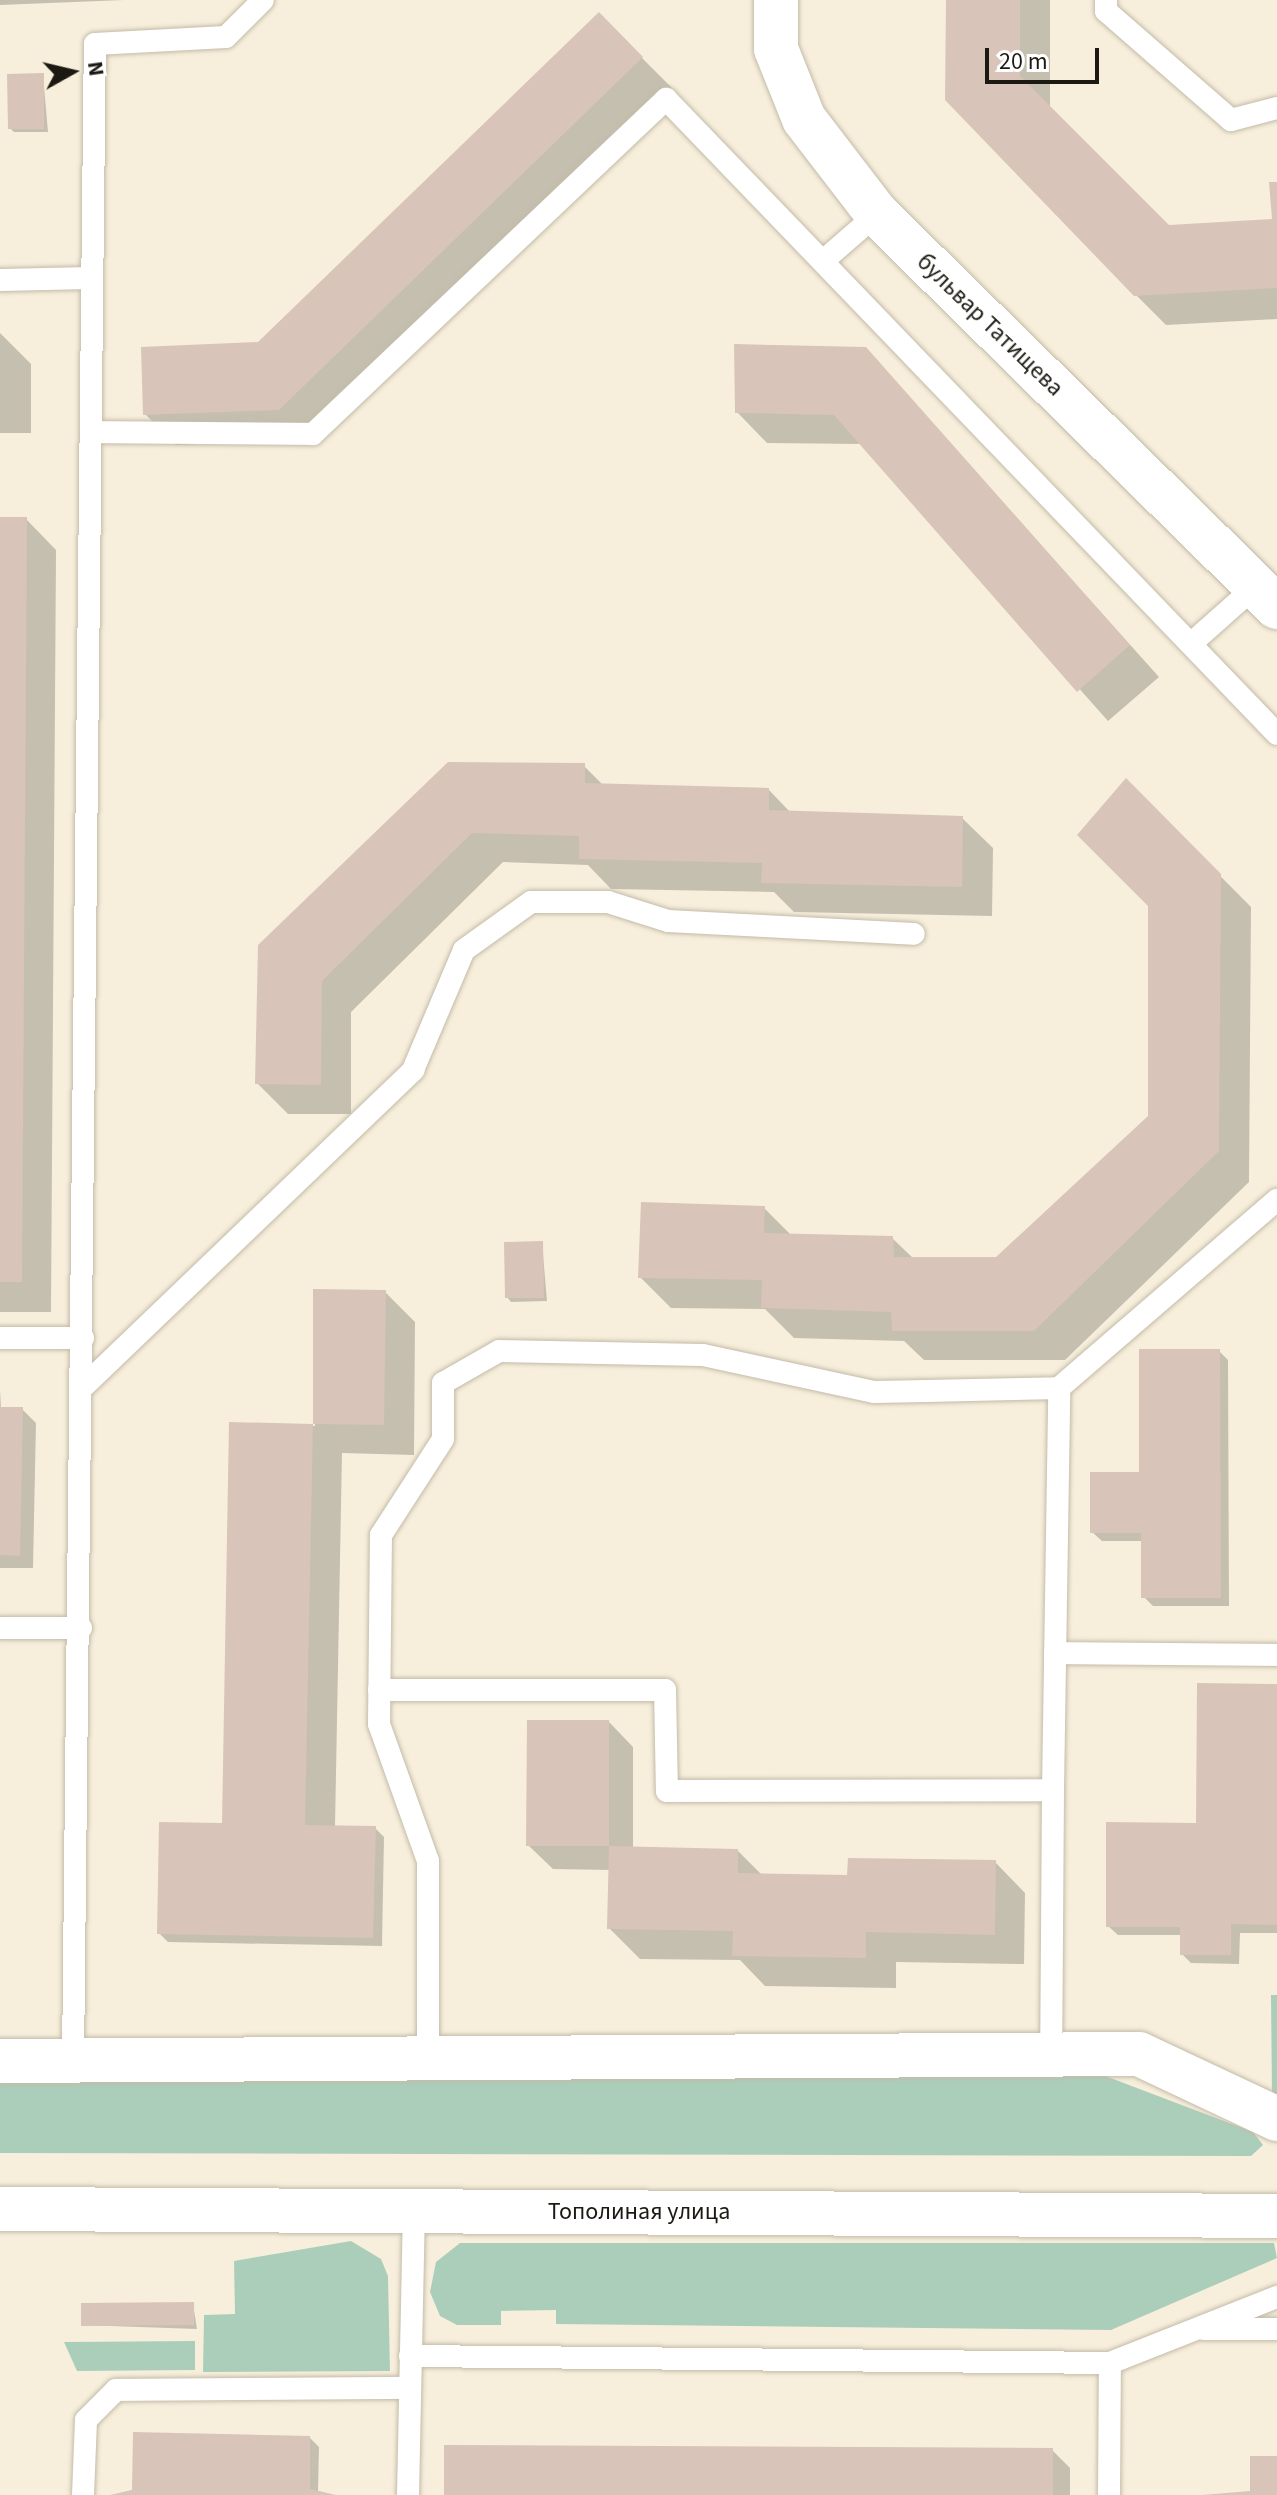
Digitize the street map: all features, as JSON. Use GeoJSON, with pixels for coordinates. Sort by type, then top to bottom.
{"type":"FeatureCollection","features":[{"type":"Feature","properties":{"kind":"street","name":"бульвар Татищева"},"geometry":{"type":"LineString","coordinates":[[776,0],[776,49],[804,119],[877,214],[1267,597]]}},
{"type":"Feature","properties":{"kind":"street"},"geometry":{"type":"LineString","coordinates":[[0,2061],[428,2061],[1139,2054],[1277,2119]]}},
{"type":"Feature","properties":{"kind":"street","name":"Тополиная улица"},"geometry":{"type":"LineString","coordinates":[[0,2209],[1277,2216]]}},
{"type":"Feature","properties":{"kind":"lane"},"geometry":{"type":"LineString","coordinates":[[73,2062],[81,1628],[95,44],[226,37],[263,0]]}},
{"type":"Feature","properties":{"kind":"lane"},"geometry":{"type":"LineString","coordinates":[[1106,0],[1106,11],[1231,120],[1277,108]]}},
{"type":"Feature","properties":{"kind":"lane"},"geometry":{"type":"LineString","coordinates":[[91,432],[313,434],[666,99],[1194,641],[1277,734]]}},
{"type":"Feature","properties":{"kind":"lane"},"geometry":{"type":"LineString","coordinates":[[823,261],[877,214]]}},
{"type":"Feature","properties":{"kind":"lane"},"geometry":{"type":"LineString","coordinates":[[0,280],[91,278]]}},
{"type":"Feature","properties":{"kind":"lane"},"geometry":{"type":"LineString","coordinates":[[1194,641],[1267,597]]}},
{"type":"Feature","properties":{"kind":"lane"},"geometry":{"type":"LineString","coordinates":[[83,1387],[413,1070],[464,950],[531,902],[608,902],[668,921],[914,934]]}},
{"type":"Feature","properties":{"kind":"lane"},"geometry":{"type":"LineString","coordinates":[[428,2061],[428,1861],[379,1724],[381,1535],[443,1439],[443,1383],[499,1351],[703,1355],[874,1392],[1059,1388],[1277,1200]]}},
{"type":"Feature","properties":{"kind":"lane"},"geometry":{"type":"LineString","coordinates":[[0,1338],[83,1338]]}},
{"type":"Feature","properties":{"kind":"lane"},"geometry":{"type":"LineString","coordinates":[[1051,2053],[1059,1388]]}},
{"type":"Feature","properties":{"kind":"lane"},"geometry":{"type":"LineString","coordinates":[[0,1628],[81,1628]]}},
{"type":"Feature","properties":{"kind":"lane"},"geometry":{"type":"LineString","coordinates":[[1055,1653],[1277,1655]]}},
{"type":"Feature","properties":{"kind":"lane"},"geometry":{"type":"LineString","coordinates":[[379,1690],[665,1690],[667,1791],[1053,1790]]}},
{"type":"Feature","properties":{"kind":"lane"},"geometry":{"type":"LineString","coordinates":[[408,2495],[414,2210]]}},
{"type":"Feature","properties":{"kind":"lane"},"geometry":{"type":"LineString","coordinates":[[410,2356],[1110,2363],[1191,2328],[1277,2297]]}},
{"type":"Feature","properties":{"kind":"lane"},"geometry":{"type":"LineString","coordinates":[[1191,2328],[1277,2329]]}},
{"type":"Feature","properties":{"kind":"lane"},"geometry":{"type":"LineString","coordinates":[[1109,2495],[1110,2363]]}},
{"type":"Feature","properties":{"kind":"lane"},"geometry":{"type":"LineString","coordinates":[[83,2495],[86,2420],[116,2390],[410,2388]]}},
{"type":"Feature","properties":{"kind":"green space"},"geometry":{"type":"Polygon","coordinates":[[[1271,1995],[1277,1995],[1277,2097],[1272,2095],[1271,1995]]]}},
{"type":"Feature","properties":{"kind":"green space"},"geometry":{"type":"Polygon","coordinates":[[[0,2072],[1100,2074],[1253,2132],[1263,2145],[1251,2156],[0,2153],[0,2072]]]}},
{"type":"Feature","properties":{"kind":"green space"},"geometry":{"type":"Polygon","coordinates":[[[351,2241],[381,2259],[388,2276],[390,2371],[203,2372],[204,2315],[235,2314],[234,2261],[351,2241]]]}},
{"type":"Feature","properties":{"kind":"green space"},"geometry":{"type":"Polygon","coordinates":[[[460,2243],[1274,2243],[1277,2258],[1111,2330],[556,2324],[556,2310],[501,2311],[501,2325],[457,2325],[440,2316],[430,2292],[436,2262],[460,2243]]]}},
{"type":"Feature","properties":{"kind":"green space"},"geometry":{"type":"Polygon","coordinates":[[[195,2341],[195,2370],[77,2371],[64,2342],[195,2341]]]}},
{"type":"Feature","properties":{"kind":"building"},"geometry":{"type":"Polygon","coordinates":[[[946,0],[1020,0],[1020,76],[1169,225],[1272,219],[1269,182],[1277,182],[1277,288],[1134,296],[945,100],[946,0]]]}},
{"type":"Feature","properties":{"kind":"building"},"geometry":{"type":"Polygon","coordinates":[[[599,12],[643,57],[279,410],[143,415],[141,347],[258,342],[599,12]]]}},
{"type":"Feature","properties":{"kind":"building"},"geometry":{"type":"Polygon","coordinates":[[[44,73],[44,129],[8,129],[7,74],[44,73]]]}},
{"type":"Feature","properties":{"kind":"building"},"geometry":{"type":"Polygon","coordinates":[[[734,344],[866,347],[1130,645],[1077,692],[834,415],[735,413],[734,344]]]}},
{"type":"Feature","properties":{"kind":"building"},"geometry":{"type":"Polygon","coordinates":[[[0,517],[27,517],[22,1282],[0,1282],[0,517]]]}},
{"type":"Feature","properties":{"kind":"building"},"geometry":{"type":"Polygon","coordinates":[[[448,762],[585,763],[585,783],[769,788],[769,810],[963,816],[962,887],[761,883],[762,863],[579,859],[579,836],[472,833],[322,981],[321,1085],[255,1084],[258,945],[448,762]]]}},
{"type":"Feature","properties":{"kind":"building"},"geometry":{"type":"Polygon","coordinates":[[[1126,778],[1221,874],[1219,1151],[1034,1331],[892,1331],[891,1312],[761,1308],[762,1280],[638,1278],[641,1202],[765,1206],[764,1233],[893,1236],[894,1257],[996,1257],[1148,1116],[1148,906],[1077,835],[1126,778]]]}},
{"type":"Feature","properties":{"kind":"building"},"geometry":{"type":"Polygon","coordinates":[[[543,1241],[544,1298],[505,1298],[504,1242],[543,1241]]]}},
{"type":"Feature","properties":{"kind":"building"},"geometry":{"type":"Polygon","coordinates":[[[313,1289],[386,1290],[384,1425],[313,1424],[313,1289]]]}},
{"type":"Feature","properties":{"kind":"building"},"geometry":{"type":"Polygon","coordinates":[[[1139,1349],[1220,1349],[1221,1598],[1141,1598],[1141,1533],[1090,1533],[1090,1472],[1139,1472],[1139,1349]]]}},
{"type":"Feature","properties":{"kind":"building"},"geometry":{"type":"Polygon","coordinates":[[[0,1407],[23,1407],[20,1556],[0,1555],[0,1407]]]}},
{"type":"Feature","properties":{"kind":"building"},"geometry":{"type":"Polygon","coordinates":[[[229,1422],[313,1424],[305,1825],[376,1826],[373,1938],[157,1934],[159,1822],[222,1823],[229,1422]]]}},
{"type":"Feature","properties":{"kind":"building"},"geometry":{"type":"Polygon","coordinates":[[[1197,1683],[1277,1684],[1277,1925],[1231,1924],[1231,1955],[1180,1955],[1180,1927],[1106,1927],[1106,1822],[1196,1823],[1197,1683]]]}},
{"type":"Feature","properties":{"kind":"building"},"geometry":{"type":"Polygon","coordinates":[[[527,1720],[609,1720],[609,1846],[526,1846],[527,1720]]]}},
{"type":"Feature","properties":{"kind":"building"},"geometry":{"type":"Polygon","coordinates":[[[609,1846],[738,1849],[738,1873],[847,1875],[848,1858],[996,1860],[995,1935],[866,1932],[866,1958],[732,1956],[733,1931],[607,1929],[609,1846]]]}},
{"type":"Feature","properties":{"kind":"building"},"geometry":{"type":"Polygon","coordinates":[[[194,2302],[194,2325],[81,2326],[81,2303],[194,2302]]]}},
{"type":"Feature","properties":{"kind":"building"},"geometry":{"type":"Polygon","coordinates":[[[133,2432],[310,2436],[310,2489],[336,2495],[110,2495],[132,2490],[133,2432]]]}},
{"type":"Feature","properties":{"kind":"building"},"geometry":{"type":"Polygon","coordinates":[[[444,2445],[1053,2448],[1053,2495],[444,2495],[444,2445]]]}},
{"type":"Feature","properties":{"kind":"building"},"geometry":{"type":"Polygon","coordinates":[[[1250,2456],[1277,2456],[1277,2495],[1202,2495],[1250,2491],[1250,2456]]]}}]}
